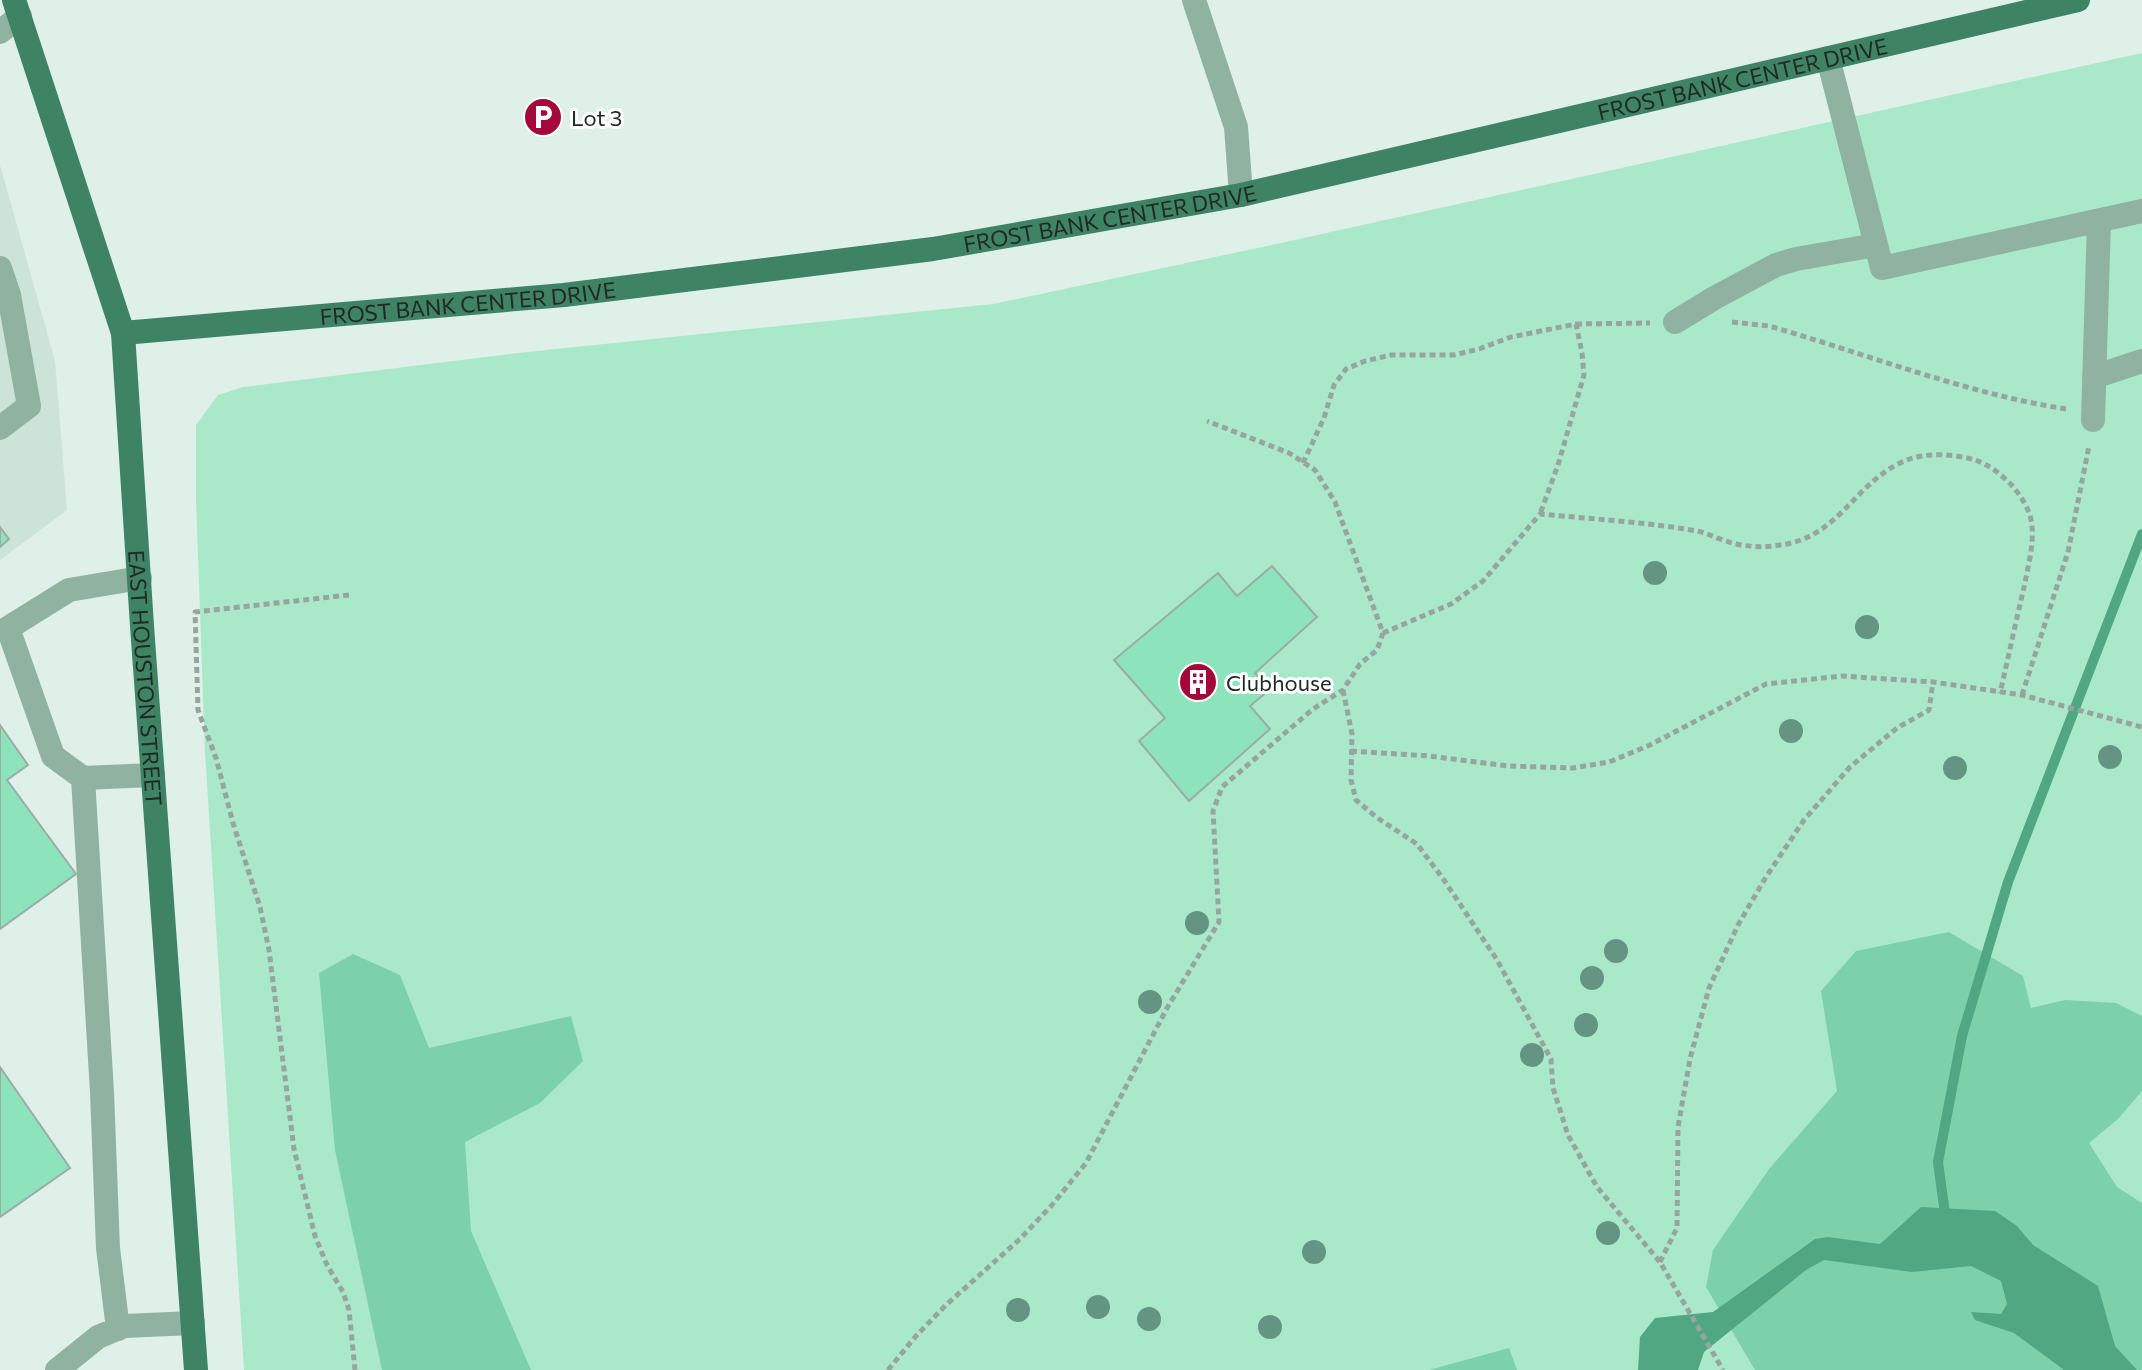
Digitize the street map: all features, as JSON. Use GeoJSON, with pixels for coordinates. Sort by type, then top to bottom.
{"type":"FeatureCollection","features":[{"type":"Feature","properties":{"kind":"main road","name":"FROST BANK CENTER DRIVE"},"geometry":{"type":"LineString","coordinates":[[123,333],[564,295],[918,251],[1241,195],[2078,0]]}},
{"type":"Feature","properties":{"kind":"main road","name":"EAST HOUSTON STREET"},"geometry":{"type":"LineString","coordinates":[[17,8],[123,333],[196,1370]]}},
{"type":"Feature","properties":{"kind":"lane"},"geometry":{"type":"LineString","coordinates":[[1194,0],[1236,127],[1241,195]]}},
{"type":"Feature","properties":{"kind":"lane"},"geometry":{"type":"LineString","coordinates":[[0,32],[17,8]]}},
{"type":"Feature","properties":{"kind":"lane"},"geometry":{"type":"LineString","coordinates":[[1828,58],[1882,268],[2142,211]]}},
{"type":"Feature","properties":{"kind":"lane"},"geometry":{"type":"LineString","coordinates":[[2093,420],[2099,221]]}},
{"type":"Feature","properties":{"kind":"lane"},"geometry":{"type":"LineString","coordinates":[[1675,322],[1776,265],[1876,245]]}},
{"type":"Feature","properties":{"kind":"lane"},"geometry":{"type":"LineString","coordinates":[[0,268],[29,406],[0,428]]}},
{"type":"Feature","properties":{"kind":"lane"},"geometry":{"type":"LineString","coordinates":[[2094,377],[2142,361]]}},
{"type":"Feature","properties":{"kind":"lane"},"geometry":{"type":"LineString","coordinates":[[140,578],[69,590],[8,628],[53,756],[83,778],[153,775]]}},
{"type":"Feature","properties":{"kind":"lane"},"geometry":{"type":"LineString","coordinates":[[83,778],[108,1248],[118,1329]]}},
{"type":"Feature","properties":{"kind":"lane"},"geometry":{"type":"LineString","coordinates":[[57,1370],[98,1337],[124,1326],[193,1323]]}},
{"type":"Feature","properties":{"kind":"path"},"geometry":{"type":"LineString","coordinates":[[1723,321],[1769,326],[1912,371],[2032,404],[2089,413],[2093,420],[2068,552],[2022,695]]}},
{"type":"Feature","properties":{"kind":"path"},"geometry":{"type":"LineString","coordinates":[[1303,463],[1324,418],[1334,385],[1346,369],[1365,361],[1391,355],[1454,355],[1511,337],[1576,324],[1675,322]]}},
{"type":"Feature","properties":{"kind":"path"},"geometry":{"type":"LineString","coordinates":[[1383,633],[1451,604],[1483,581],[1540,514],[1584,375],[1576,324]]}},
{"type":"Feature","properties":{"kind":"path"},"geometry":{"type":"LineString","coordinates":[[888,1370],[946,1305],[1020,1239],[1086,1163],[1167,1008],[1219,922],[1213,811],[1222,787],[1313,709],[1343,690],[1360,664],[1377,650],[1383,633],[1335,502],[1315,470],[1289,453],[1207,421]]}},
{"type":"Feature","properties":{"kind":"path"},"geometry":{"type":"LineString","coordinates":[[1540,514],[1700,532],[1729,542],[1760,547],[1783,545],[1808,537],[1831,524],[1875,479],[1899,463],[1926,456],[1957,456],[1979,461],[2008,480],[2026,506],[2032,525],[2029,561],[2000,693]]}},
{"type":"Feature","properties":{"kind":"path"},"geometry":{"type":"LineString","coordinates":[[349,595],[195,612],[198,710],[216,758],[260,907],[269,950],[294,1149],[315,1236],[349,1310],[355,1370]]}},
{"type":"Feature","properties":{"kind":"path"},"geometry":{"type":"LineString","coordinates":[[1351,751],[1429,756],[1508,766],[1573,768],[1609,762],[1650,745],[1766,684],[1842,676],[1933,682],[2022,695],[2142,727]]}},
{"type":"Feature","properties":{"kind":"path"},"geometry":{"type":"LineString","coordinates":[[1660,1262],[1677,1228],[1678,1127],[1690,1059],[1709,988],[1738,925],[1804,820],[1850,767],[1897,728],[1929,710],[1933,682]]}},
{"type":"Feature","properties":{"kind":"path"},"geometry":{"type":"LineString","coordinates":[[1343,690],[1352,734],[1351,780],[1356,800],[1417,844],[1497,960],[1551,1059],[1553,1088],[1568,1135],[1597,1187],[1660,1262],[1723,1370]]}},
{"type":"Feature","properties":{"kind":"shaded area"},"geometry":{"type":"Polygon","coordinates":[[[2142,53],[2142,1370],[244,1370],[205,752],[196,498],[196,425],[218,395],[243,387],[527,352],[993,304],[2142,53]]]}},
{"type":"Feature","properties":{"kind":"shaded area"},"geometry":{"type":"Polygon","coordinates":[[[0,165],[55,361],[67,510],[0,560],[0,165]]]}},
{"type":"Feature","properties":{"kind":"shaded area"},"geometry":{"type":"Polygon","coordinates":[[[1949,932],[2023,976],[2031,1008],[2065,1000],[2116,1003],[2142,1016],[2142,1091],[2118,1119],[2089,1143],[2117,1187],[2142,1203],[2142,1370],[1755,1370],[1706,1287],[1713,1250],[1769,1169],[1837,1091],[1821,991],[1856,951],[1949,932]]]}},
{"type":"Feature","properties":{"kind":"shaded area"},"geometry":{"type":"Polygon","coordinates":[[[353,954],[400,975],[429,1048],[571,1016],[583,1061],[540,1103],[465,1142],[471,1231],[531,1370],[382,1370],[335,1150],[319,973],[353,954]]]}},
{"type":"Feature","properties":{"kind":"shaded area"},"geometry":{"type":"Polygon","coordinates":[[[1921,1207],[1995,1211],[2017,1226],[2033,1245],[2098,1286],[2115,1346],[2137,1370],[2064,1370],[2014,1333],[1975,1320],[1971,1312],[2001,1314],[2007,1304],[2001,1281],[1971,1266],[1912,1272],[1824,1260],[1806,1270],[1704,1352],[1698,1370],[1638,1370],[1640,1337],[1655,1318],[1713,1312],[1815,1239],[1828,1237],[1880,1244],[1921,1207]]]}},
{"type":"Feature","properties":{"kind":"shaded area"},"geometry":{"type":"Polygon","coordinates":[[[1509,1348],[1517,1370],[1429,1370],[1509,1348]]]}},
{"type":"Feature","properties":{"kind":"building"},"geometry":{"type":"Polygon","coordinates":[[[0,527],[9,539],[0,547],[0,527]]]}},
{"type":"Feature","properties":{"kind":"building","name":"Clubhouse"},"geometry":{"type":"Polygon","coordinates":[[[1272,566],[1317,617],[1255,673],[1269,690],[1250,706],[1270,729],[1189,801],[1139,741],[1165,718],[1114,660],[1218,573],[1237,596],[1272,566]]]}},
{"type":"Feature","properties":{"kind":"building"},"geometry":{"type":"Polygon","coordinates":[[[0,725],[28,765],[7,780],[76,874],[0,929],[0,725]]]}},
{"type":"Feature","properties":{"kind":"building"},"geometry":{"type":"Polygon","coordinates":[[[0,1067],[70,1168],[0,1217],[0,1067]]]}},
{"type":"Feature","properties":{"kind":"waterway"},"geometry":{"type":"LineString","coordinates":[[1946,1221],[1938,1162],[1962,1036],[2008,882],[2142,534]]}},
{"type":"Feature","properties":{"kind":"place","name":"Lot 3"},"geometry":{"type":"Point","coordinates":[543,117]}},
{"type":"Feature","properties":{"kind":"place","name":"Clubhouse"},"geometry":{"type":"Point","coordinates":[1198,682]}}]}
